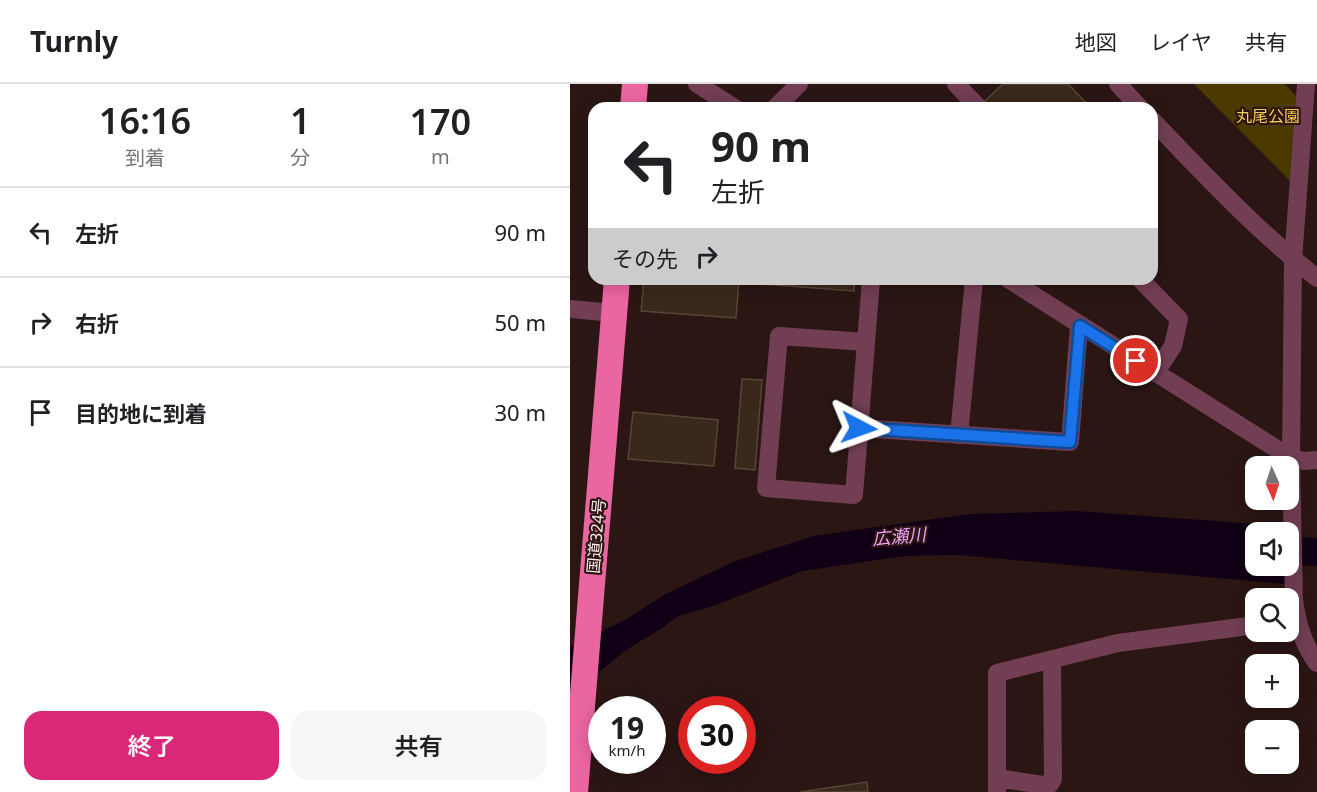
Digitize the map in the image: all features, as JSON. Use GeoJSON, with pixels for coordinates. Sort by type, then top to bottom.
{"type":"FeatureCollection","features":[{"type":"Feature","properties":{"kind":"highway"},"geometry":{"type":"LineString","coordinates":[[634,102],[635,84]]}},
{"type":"Feature","properties":{"kind":"highway","name":"国道324号"},"geometry":{"type":"LineString","coordinates":[[575,792],[616,285]]}},
{"type":"Feature","properties":{"kind":"street"},"geometry":{"type":"LineString","coordinates":[[696,84],[725,102]]}},
{"type":"Feature","properties":{"kind":"street"},"geometry":{"type":"LineString","coordinates":[[781,102],[800,84]]}},
{"type":"Feature","properties":{"kind":"street"},"geometry":{"type":"LineString","coordinates":[[956,84],[973,102]]}},
{"type":"Feature","properties":{"kind":"street"},"geometry":{"type":"LineString","coordinates":[[1118,84],[1133,102]]}},
{"type":"Feature","properties":{"kind":"street"},"geometry":{"type":"LineString","coordinates":[[1291,456],[1293,260],[1304,87]]}},
{"type":"Feature","properties":{"kind":"street"},"geometry":{"type":"LineString","coordinates":[[1158,126],[1230,202],[1293,260],[1317,278]]}},
{"type":"Feature","properties":{"kind":"street"},"geometry":{"type":"LineString","coordinates":[[866,342],[779,336],[766,488],[854,495],[871,285]]}},
{"type":"Feature","properties":{"kind":"street"},"geometry":{"type":"LineString","coordinates":[[959,435],[973,285]]}},
{"type":"Feature","properties":{"kind":"street"},"geometry":{"type":"LineString","coordinates":[[1017,285],[1288,456]]}},
{"type":"Feature","properties":{"kind":"street"},"geometry":{"type":"LineString","coordinates":[[1146,285],[1179,320],[1173,346],[1155,373]]}},
{"type":"Feature","properties":{"kind":"street"},"geometry":{"type":"LineString","coordinates":[[570,309],[614,313]]}},
{"type":"Feature","properties":{"kind":"street"},"geometry":{"type":"LineString","coordinates":[[859,428],[1070,442],[1080,326]]}},
{"type":"Feature","properties":{"kind":"street"},"geometry":{"type":"LineString","coordinates":[[1299,460],[1317,460]]}},
{"type":"Feature","properties":{"kind":"street"},"geometry":{"type":"LineString","coordinates":[[1293,510],[1294,588]]}},
{"type":"Feature","properties":{"kind":"street"},"geometry":{"type":"LineString","coordinates":[[1052,659],[1053,779],[1050,783],[1043,785],[997,785],[997,672],[1118,643],[1245,626]]}},
{"type":"Feature","properties":{"kind":"street"},"geometry":{"type":"LineString","coordinates":[[1299,631],[1317,663]]}},
{"type":"Feature","properties":{"kind":"green space","name":"丸尾公園"},"geometry":{"type":"Polygon","coordinates":[[[1194,84],[1285,84],[1299,99],[1293,184],[1194,84]]]}},
{"type":"Feature","properties":{"kind":"water"},"geometry":{"type":"Polygon","coordinates":[[[1076,511],[1245,523],[1245,576],[1285,576],[1285,584],[958,555],[905,556],[802,571],[713,606],[678,616],[626,650],[570,696],[570,647],[625,620],[664,595],[733,562],[813,536],[970,514],[1076,511]]]}},
{"type":"Feature","properties":{"kind":"building"},"geometry":{"type":"Polygon","coordinates":[[[1003,84],[1068,84],[1085,102],[986,102],[1003,84]]]}},
{"type":"Feature","properties":{"kind":"building"},"geometry":{"type":"Polygon","coordinates":[[[643,285],[739,285],[736,318],[641,311],[643,285]]]}},
{"type":"Feature","properties":{"kind":"building"},"geometry":{"type":"Polygon","coordinates":[[[775,285],[854,285],[854,291],[775,285]]]}},
{"type":"Feature","properties":{"kind":"building"},"geometry":{"type":"Polygon","coordinates":[[[742,379],[762,380],[755,470],[735,468],[742,379]]]}},
{"type":"Feature","properties":{"kind":"building"},"geometry":{"type":"Polygon","coordinates":[[[633,412],[718,420],[714,466],[628,459],[633,412]]]}},
{"type":"Feature","properties":{"kind":"building"},"geometry":{"type":"Polygon","coordinates":[[[867,782],[868,792],[800,792],[867,782]]]}},
{"type":"Feature","properties":{"kind":"waterway","name":"広瀬川"},"geometry":{"type":"LineString","coordinates":[[1299,551],[1317,552]]}},
{"type":"Feature","properties":{"kind":"route"},"geometry":{"type":"LineString","coordinates":[[859,428],[1070,442],[1080,326],[1136,361]]}}]}
